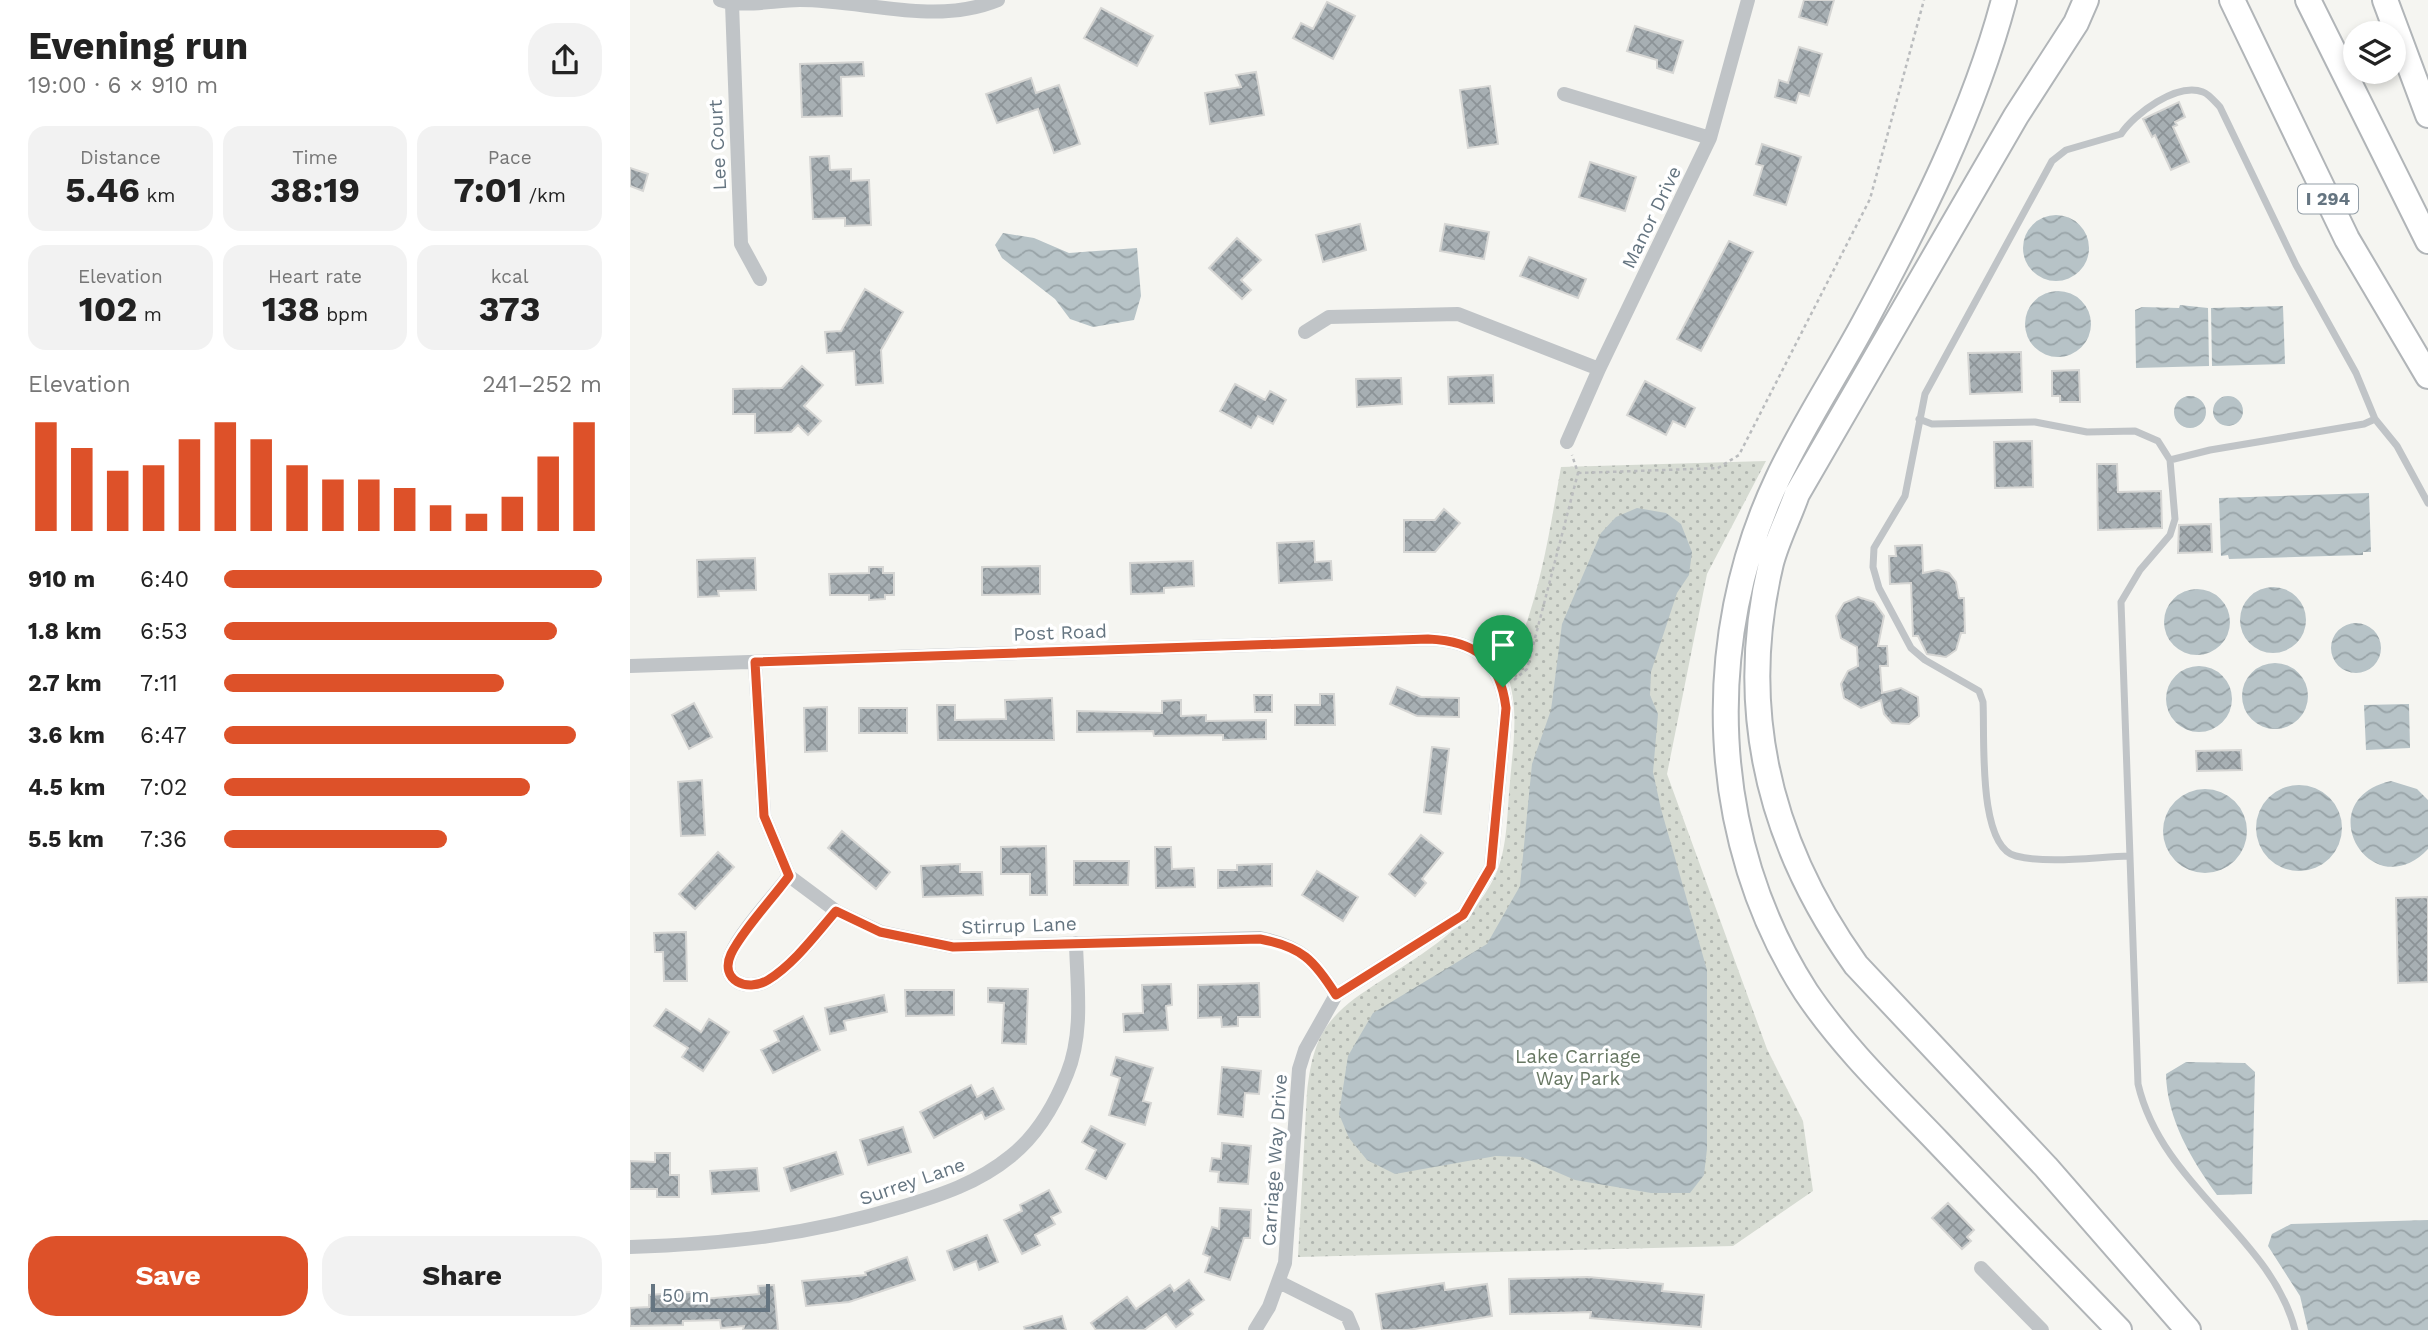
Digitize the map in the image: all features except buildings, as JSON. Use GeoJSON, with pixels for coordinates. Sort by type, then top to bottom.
{"type":"FeatureCollection","features":[{"type":"Feature","properties":{"kind":"highway"},"geometry":{"type":"LineString","coordinates":[[2004,0],[1965,111],[1914,227],[1777,479],[1757,534],[1736,604],[1731,632],[1726,683],[1728,771],[1745,860],[1774,933],[1807,993],[1863,1065],[2119,1330]]}},
{"type":"Feature","properties":{"kind":"highway"},"geometry":{"type":"LineString","coordinates":[[2086,0],[2076,23],[2016,116],[1797,494],[1772,561],[1765,597],[1758,651],[1758,713],[1773,799],[1788,844],[1808,889],[1836,937],[1856,965],[2046,1167],[2188,1330]]}},
{"type":"Feature","properties":{"kind":"highway"},"geometry":{"type":"LineString","coordinates":[[2308,0],[2428,241]]}},
{"type":"Feature","properties":{"kind":"highway"},"geometry":{"type":"LineString","coordinates":[[2385,0],[2428,115]]}},
{"type":"Feature","properties":{"kind":"highway","name":"I 294"},"geometry":{"type":"LineString","coordinates":[[2232,5],[2347,239],[2428,376]]}},
{"type":"Feature","properties":{"kind":"street"},"geometry":{"type":"LineString","coordinates":[[726,2],[800,0],[913,11],[948,11],[998,0]]}},
{"type":"Feature","properties":{"kind":"street","name":"Manor Drive"},"geometry":{"type":"LineString","coordinates":[[1567,442],[1599,369],[1710,138],[1748,0]]}},
{"type":"Feature","properties":{"kind":"street","name":"Lee Court"},"geometry":{"type":"LineString","coordinates":[[726,2],[741,244],[760,279]]}},
{"type":"Feature","properties":{"kind":"street"},"geometry":{"type":"LineString","coordinates":[[1564,94],[1710,138]]}},
{"type":"Feature","properties":{"kind":"street"},"geometry":{"type":"LineString","coordinates":[[1305,332],[1329,317],[1458,314],[1599,369]]}},
{"type":"Feature","properties":{"kind":"street","name":"Post Road"},"geometry":{"type":"LineString","coordinates":[[630,666],[1428,639],[1452,640],[1473,648],[1487,659]]}},
{"type":"Feature","properties":{"kind":"street","name":"Carriage Way Drive"},"geometry":{"type":"LineString","coordinates":[[1255,1330],[1269,1307],[1279,1282],[1287,1239],[1299,1069],[1317,1026],[1336,995],[1463,915],[1491,867],[1506,708],[1503,687],[1487,659]]}},
{"type":"Feature","properties":{"kind":"street"},"geometry":{"type":"LineString","coordinates":[[755,662],[764,816],[789,876],[730,955],[729,974],[733,981],[746,986],[766,981],[800,952],[836,911]]}},
{"type":"Feature","properties":{"kind":"street","name":"Stirrup Lane"},"geometry":{"type":"LineString","coordinates":[[789,876],[836,911],[880,932],[953,947],[1260,939],[1282,943],[1306,955],[1336,995]]}},
{"type":"Feature","properties":{"kind":"street","name":"Surrey Lane"},"geometry":{"type":"LineString","coordinates":[[630,1247],[732,1243],[816,1230],[941,1195],[985,1174],[1012,1156],[1034,1132],[1068,1073],[1078,1018],[1076,943]]}},
{"type":"Feature","properties":{"kind":"street"},"geometry":{"type":"LineString","coordinates":[[1981,1268],[2042,1330]]}},
{"type":"Feature","properties":{"kind":"street"},"geometry":{"type":"LineString","coordinates":[[1279,1282],[1347,1316],[1353,1330]]}},
{"type":"Feature","properties":{"kind":"lane"},"geometry":{"type":"LineString","coordinates":[[2129,856],[2014,856],[2003,849],[1994,836],[1987,813],[1984,716],[1979,691],[1911,648],[1879,588],[1873,567],[1874,548],[1905,496],[1926,394],[2052,161],[2066,150],[2121,134],[2130,120],[2144,109],[2176,94],[2202,92],[2220,107],[2296,265],[2356,373],[2375,419],[2397,446],[2428,503]]}},
{"type":"Feature","properties":{"kind":"lane"},"geometry":{"type":"LineString","coordinates":[[1919,419],[1932,425],[2035,422],[2087,432],[2135,431],[2158,441],[2170,460],[2175,519],[2170,535],[2140,570],[2121,601],[2136,1063],[2144,1108],[2153,1130],[2174,1162],[2273,1280],[2288,1303],[2295,1330]]}},
{"type":"Feature","properties":{"kind":"lane"},"geometry":{"type":"LineString","coordinates":[[2170,460],[2210,450],[2364,424],[2375,419]]}},
{"type":"Feature","properties":{"kind":"path"},"geometry":{"type":"LineString","coordinates":[[1578,473],[1718,468],[1739,455],[1870,199],[1924,0]]}},
{"type":"Feature","properties":{"kind":"path"},"geometry":{"type":"LineString","coordinates":[[1503,687],[1527,668],[1578,473],[1567,442]]}},
{"type":"Feature","properties":{"kind":"green space","name":"Lake Carriage Way Park"},"geometry":{"type":"Polygon","coordinates":[[[1766,461],[1707,574],[1667,774],[1767,1049],[1803,1121],[1813,1191],[1733,1246],[1298,1257],[1307,1092],[1311,1064],[1320,1038],[1346,1005],[1429,949],[1459,924],[1485,894],[1499,865],[1506,830],[1514,726],[1513,698],[1506,671],[1534,598],[1561,467],[1766,461]]]}},
{"type":"Feature","properties":{"kind":"water"},"geometry":{"type":"Polygon","coordinates":[[[2050,215],[2062,215],[2074,220],[2084,230],[2089,248],[2087,261],[2074,276],[2062,281],[2050,281],[2038,276],[2028,266],[2023,254],[2023,242],[2028,230],[2038,220],[2050,215]]]}},
{"type":"Feature","properties":{"kind":"water"},"geometry":{"type":"Polygon","coordinates":[[[1003,233],[1034,238],[1069,253],[1137,248],[1141,296],[1134,320],[1093,327],[1070,319],[1055,299],[1002,258],[995,245],[1003,233]]]}},
{"type":"Feature","properties":{"kind":"water"},"geometry":{"type":"Polygon","coordinates":[[[2052,291],[2064,291],[2082,300],[2089,311],[2089,337],[2082,348],[2071,355],[2052,357],[2039,352],[2030,343],[2025,330],[2025,318],[2030,305],[2039,296],[2052,291]]]}},
{"type":"Feature","properties":{"kind":"water"},"geometry":{"type":"Polygon","coordinates":[[[2180,305],[2208,308],[2209,366],[2136,368],[2135,310],[2142,307],[2179,308],[2180,305]]]}},
{"type":"Feature","properties":{"kind":"water"},"geometry":{"type":"Polygon","coordinates":[[[2283,306],[2285,364],[2212,366],[2211,308],[2283,306]]]}},
{"type":"Feature","properties":{"kind":"water"},"geometry":{"type":"Polygon","coordinates":[[[2190,396],[2201,401],[2206,412],[2201,423],[2190,428],[2179,423],[2174,412],[2179,401],[2190,396]]]}},
{"type":"Feature","properties":{"kind":"water"},"geometry":{"type":"Polygon","coordinates":[[[2228,396],[2239,400],[2243,411],[2239,422],[2228,426],[2217,422],[2213,411],[2217,400],[2228,396]]]}},
{"type":"Feature","properties":{"kind":"water"},"geometry":{"type":"Polygon","coordinates":[[[2369,493],[2371,552],[2363,552],[2363,555],[2229,559],[2228,555],[2221,556],[2219,498],[2369,493]]]}},
{"type":"Feature","properties":{"kind":"water"},"geometry":{"type":"Polygon","coordinates":[[[1637,508],[1666,513],[1681,524],[1692,552],[1689,575],[1677,593],[1651,672],[1650,695],[1658,714],[1653,772],[1707,970],[1707,1149],[1704,1175],[1690,1193],[1651,1193],[1575,1180],[1522,1157],[1496,1156],[1395,1174],[1367,1160],[1349,1138],[1339,1114],[1348,1056],[1373,1013],[1487,944],[1520,886],[1532,764],[1551,710],[1562,624],[1601,533],[1616,517],[1637,508]]]}},
{"type":"Feature","properties":{"kind":"water"},"geometry":{"type":"Polygon","coordinates":[[[2273,587],[2286,590],[2296,597],[2303,607],[2306,620],[2303,633],[2296,643],[2286,650],[2273,653],[2260,650],[2250,643],[2243,633],[2240,620],[2243,607],[2250,597],[2260,590],[2273,587]]]}},
{"type":"Feature","properties":{"kind":"water"},"geometry":{"type":"Polygon","coordinates":[[[2197,589],[2210,592],[2220,599],[2227,609],[2230,622],[2227,635],[2220,645],[2210,652],[2197,655],[2184,652],[2174,645],[2167,635],[2164,622],[2167,609],[2174,599],[2184,592],[2197,589]]]}},
{"type":"Feature","properties":{"kind":"water"},"geometry":{"type":"Polygon","coordinates":[[[2356,623],[2374,630],[2381,648],[2374,666],[2356,673],[2338,666],[2331,648],[2338,630],[2356,623]]]}},
{"type":"Feature","properties":{"kind":"water"},"geometry":{"type":"Polygon","coordinates":[[[2275,663],[2288,666],[2298,673],[2305,683],[2308,696],[2305,709],[2298,719],[2288,726],[2275,729],[2262,726],[2252,719],[2245,709],[2242,696],[2245,683],[2252,673],[2262,666],[2275,663]]]}},
{"type":"Feature","properties":{"kind":"water"},"geometry":{"type":"Polygon","coordinates":[[[2199,666],[2212,669],[2222,676],[2229,686],[2232,699],[2229,712],[2222,722],[2212,729],[2199,732],[2186,729],[2176,722],[2169,712],[2166,699],[2169,686],[2176,676],[2186,669],[2199,666]]]}},
{"type":"Feature","properties":{"kind":"water"},"geometry":{"type":"Polygon","coordinates":[[[2409,704],[2410,748],[2366,750],[2364,705],[2409,704]]]}},
{"type":"Feature","properties":{"kind":"water"},"geometry":{"type":"Polygon","coordinates":[[[2391,781],[2417,789],[2428,800],[2428,849],[2407,864],[2386,866],[2369,859],[2357,845],[2351,827],[2353,808],[2366,792],[2391,781]]]}},
{"type":"Feature","properties":{"kind":"water"},"geometry":{"type":"Polygon","coordinates":[[[2299,785],[2315,789],[2329,798],[2338,812],[2342,828],[2338,844],[2329,858],[2315,867],[2299,871],[2283,867],[2269,858],[2260,844],[2256,828],[2260,812],[2269,798],[2283,789],[2299,785]]]}},
{"type":"Feature","properties":{"kind":"water"},"geometry":{"type":"Polygon","coordinates":[[[2205,789],[2228,796],[2240,808],[2247,831],[2240,854],[2228,866],[2205,873],[2182,866],[2170,854],[2163,831],[2170,808],[2182,796],[2205,789]]]}},
{"type":"Feature","properties":{"kind":"water"},"geometry":{"type":"Polygon","coordinates":[[[2186,1062],[2245,1063],[2255,1072],[2252,1194],[2217,1195],[2182,1138],[2167,1091],[2166,1074],[2186,1062]]]}},
{"type":"Feature","properties":{"kind":"water"},"geometry":{"type":"Polygon","coordinates":[[[2428,1220],[2428,1330],[2308,1330],[2300,1296],[2268,1246],[2272,1234],[2291,1224],[2428,1220]]]}},
{"type":"Feature","properties":{"kind":"route"},"geometry":{"type":"LineString","coordinates":[[1428,639],[1452,640],[1473,648],[1487,659],[1503,687],[1506,708],[1491,867],[1463,915],[1336,995],[1320,969],[1306,955],[1282,943],[1260,939],[953,947],[880,932],[836,911],[800,952],[766,981],[746,986],[733,981],[729,974],[730,955],[789,876],[764,816],[755,662],[1428,639]]}}]}
